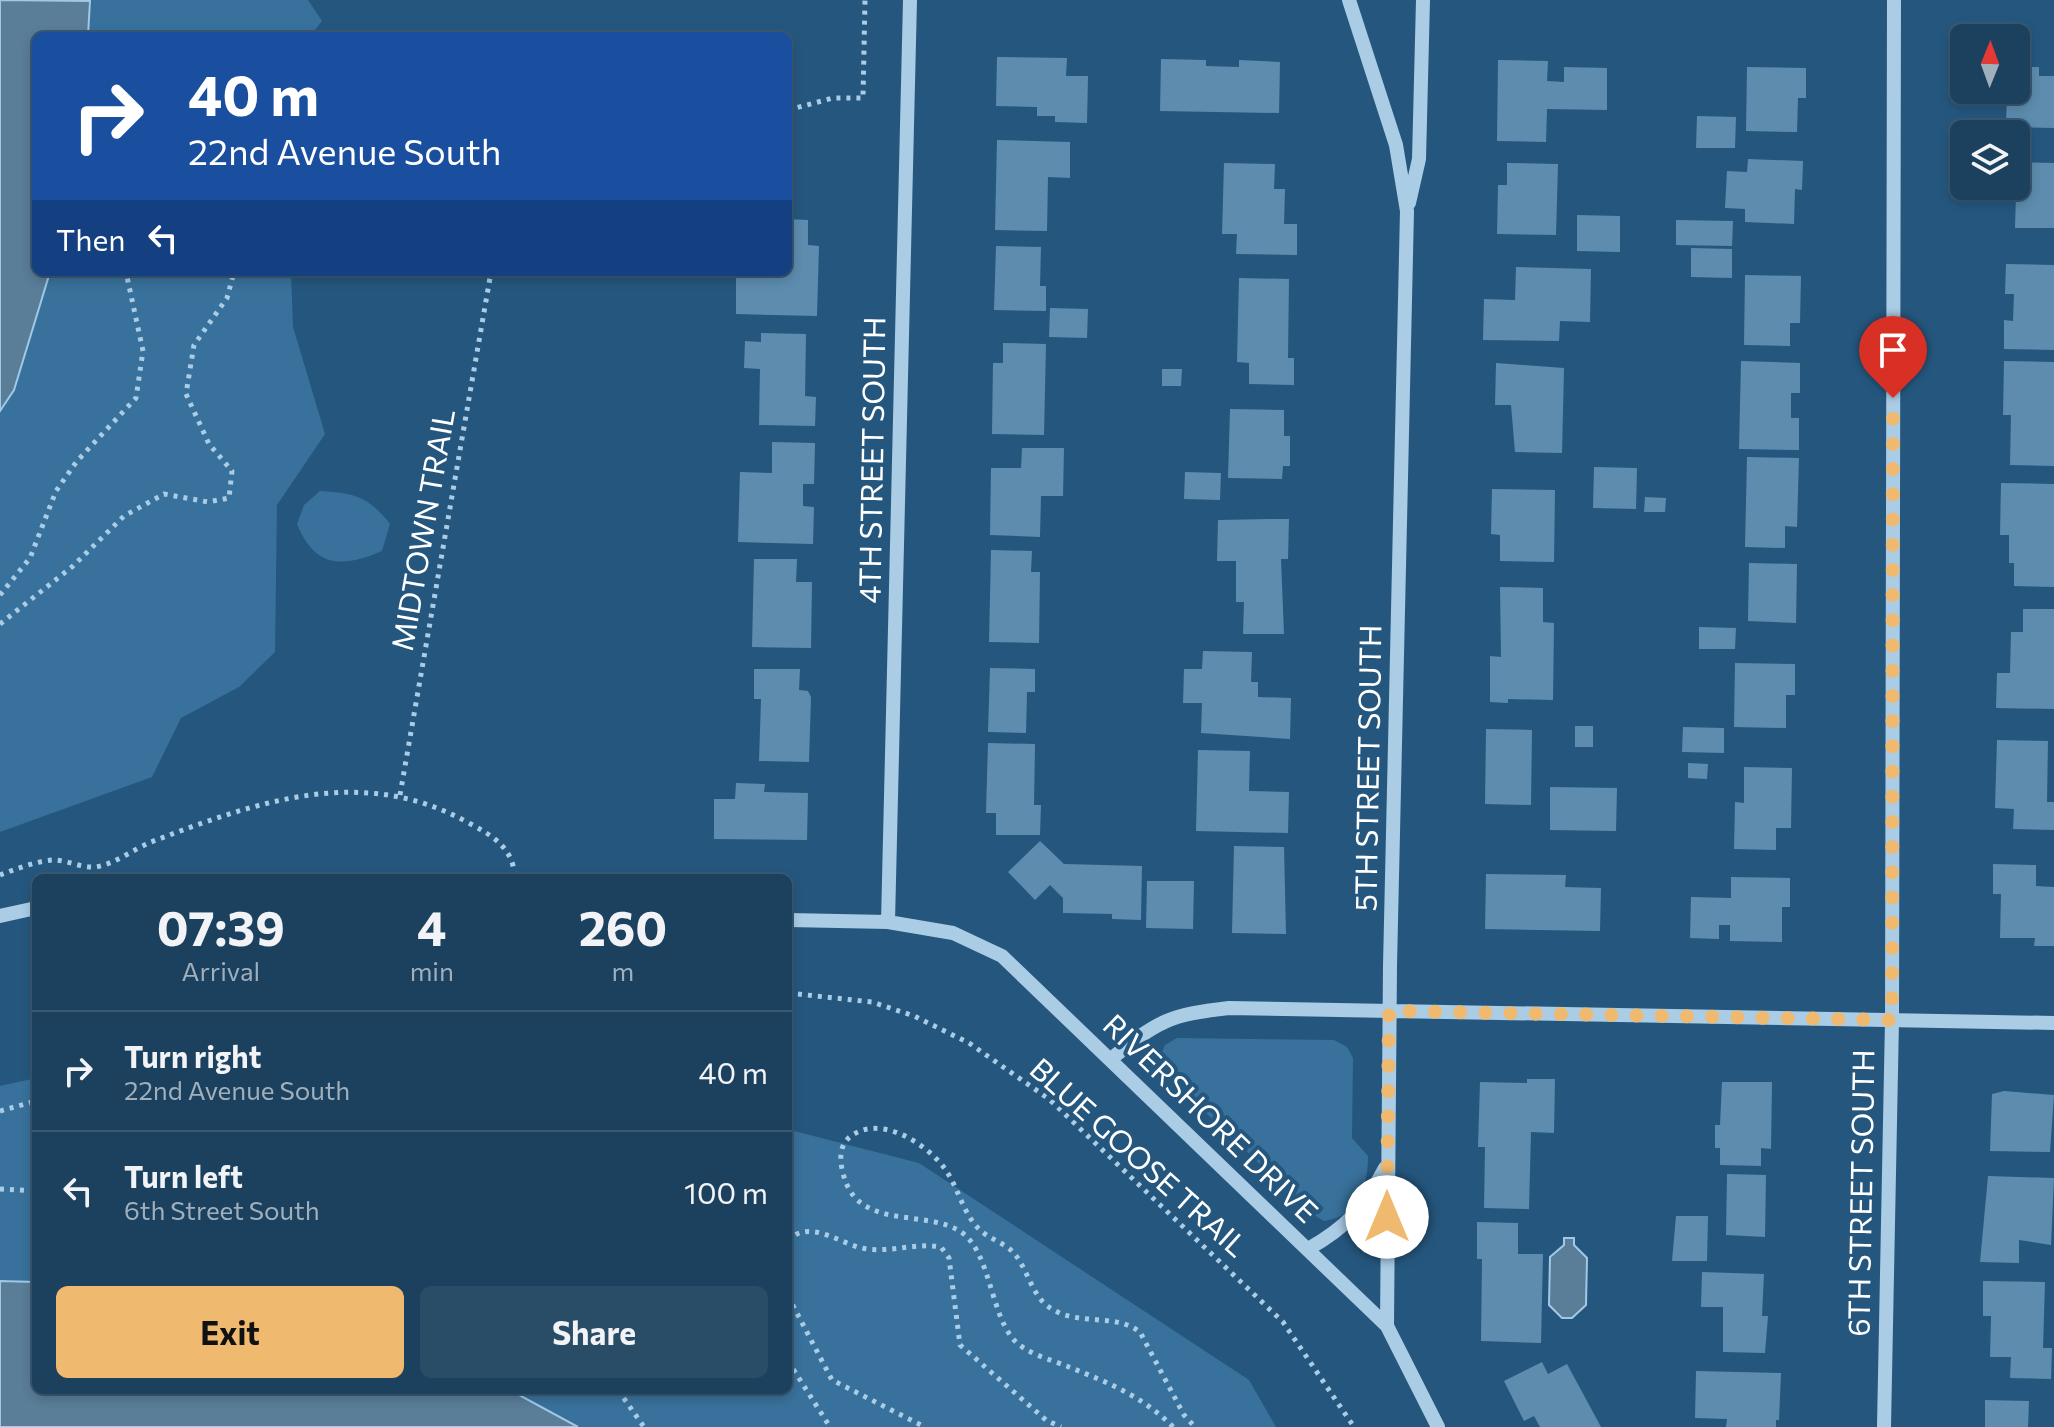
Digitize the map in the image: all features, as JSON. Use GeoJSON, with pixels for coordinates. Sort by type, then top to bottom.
{"type":"FeatureCollection","features":[{"type":"Feature","properties":{"kind":"street","name":"4TH STREET SOUTH"},"geometry":{"type":"LineString","coordinates":[[888,922],[910,0]]}},
{"type":"Feature","properties":{"kind":"street","name":"5TH STREET SOUTH"},"geometry":{"type":"LineString","coordinates":[[1349,0],[1396,145],[1407,211],[1389,1011],[1387,1326]]}},
{"type":"Feature","properties":{"kind":"street","name":"5TH STREET SOUTH"},"geometry":{"type":"LineString","coordinates":[[1407,211],[1419,159],[1423,0]]}},
{"type":"Feature","properties":{"kind":"street","name":"6TH STREET SOUTH"},"geometry":{"type":"LineString","coordinates":[[1884,1427],[1892,1020],[1894,0]]}},
{"type":"Feature","properties":{"kind":"street"},"geometry":{"type":"LineString","coordinates":[[0,916],[32,909]]}},
{"type":"Feature","properties":{"kind":"street","name":"RIVERSHORE DRIVE"},"geometry":{"type":"LineString","coordinates":[[792,920],[888,922],[953,933],[1002,956],[1387,1326],[1438,1427]]}},
{"type":"Feature","properties":{"kind":"street"},"geometry":{"type":"LineString","coordinates":[[1111,1059],[1145,1031],[1178,1014],[1229,1008],[2054,1023]]}},
{"type":"Feature","properties":{"kind":"street"},"geometry":{"type":"LineString","coordinates":[[1308,1249],[1335,1234],[1366,1204],[1388,1162]]}},
{"type":"Feature","properties":{"kind":"path"},"geometry":{"type":"LineString","coordinates":[[792,109],[833,98],[863,98],[865,0]]}},
{"type":"Feature","properties":{"kind":"path"},"geometry":{"type":"LineString","coordinates":[[0,595],[30,558],[56,491],[77,461],[136,398],[143,351],[127,276]]}},
{"type":"Feature","properties":{"kind":"path"},"geometry":{"type":"LineString","coordinates":[[0,624],[73,566],[124,516],[164,494],[208,502],[229,498],[232,471],[209,444],[186,394],[194,345],[227,298],[233,276]]}},
{"type":"Feature","properties":{"kind":"path","name":"MIDTOWN TRAIL"},"geometry":{"type":"LineString","coordinates":[[400,795],[490,276]]}},
{"type":"Feature","properties":{"kind":"path"},"geometry":{"type":"LineString","coordinates":[[0,875],[53,860],[96,867],[150,843],[252,809],[309,794],[346,790],[400,795],[434,804],[504,845],[513,860],[515,874]]}},
{"type":"Feature","properties":{"kind":"path","name":"BLUE GOOSE TRAIL"},"geometry":{"type":"LineString","coordinates":[[792,993],[872,1002],[914,1016],[969,1043],[1049,1099],[1283,1322],[1354,1427]]}},
{"type":"Feature","properties":{"kind":"path"},"geometry":{"type":"LineString","coordinates":[[0,1111],[32,1102]]}},
{"type":"Feature","properties":{"kind":"path"},"geometry":{"type":"LineString","coordinates":[[1173,1427],[1153,1407],[1108,1383],[1036,1354],[1014,1340],[991,1295],[979,1255],[965,1234],[947,1224],[878,1213],[847,1185],[841,1167],[841,1149],[849,1137],[866,1128],[884,1128],[914,1140],[945,1168],[978,1229],[1013,1252],[1042,1302],[1061,1315],[1087,1321],[1129,1324],[1140,1332],[1184,1415],[1195,1427]]}},
{"type":"Feature","properties":{"kind":"path"},"geometry":{"type":"LineString","coordinates":[[0,1189],[32,1191]]}},
{"type":"Feature","properties":{"kind":"path"},"geometry":{"type":"LineString","coordinates":[[792,1236],[812,1230],[880,1251],[926,1244],[941,1247],[949,1258],[960,1345],[1046,1420],[1061,1427]]}},
{"type":"Feature","properties":{"kind":"path"},"geometry":{"type":"LineString","coordinates":[[792,1304],[832,1380],[925,1427]]}},
{"type":"Feature","properties":{"kind":"path"},"geometry":{"type":"LineString","coordinates":[[792,1367],[830,1427]]}},
{"type":"Feature","properties":{"kind":"path"},"geometry":{"type":"LineString","coordinates":[[621,1394],[644,1427]]}},
{"type":"Feature","properties":{"kind":"shaded area"},"geometry":{"type":"Polygon","coordinates":[[[0,0],[90,1],[88,32],[32,32],[32,276],[49,276],[14,390],[0,411],[0,0]]]}},
{"type":"Feature","properties":{"kind":"shaded area"},"geometry":{"type":"Polygon","coordinates":[[[91,0],[308,0],[322,21],[313,32],[88,32],[91,0]]]}},
{"type":"Feature","properties":{"kind":"shaded area"},"geometry":{"type":"Polygon","coordinates":[[[49,276],[291,276],[293,327],[325,434],[277,505],[275,652],[239,687],[181,718],[152,777],[0,832],[0,411],[14,390],[49,276]]]}},
{"type":"Feature","properties":{"kind":"shaded area"},"geometry":{"type":"Polygon","coordinates":[[[320,491],[351,495],[375,507],[390,524],[382,551],[342,562],[321,556],[312,549],[297,524],[304,505],[320,491]]]}},
{"type":"Feature","properties":{"kind":"shaded area"},"geometry":{"type":"Polygon","coordinates":[[[1177,1038],[1334,1040],[1347,1047],[1353,1058],[1352,1138],[1368,1156],[1363,1188],[1353,1206],[1346,1213],[1324,1221],[1312,1214],[1162,1071],[1160,1057],[1165,1045],[1177,1038]]]}},
{"type":"Feature","properties":{"kind":"shaded area"},"geometry":{"type":"Polygon","coordinates":[[[32,1079],[32,1282],[0,1280],[0,1086],[32,1079]]]}},
{"type":"Feature","properties":{"kind":"shaded area"},"geometry":{"type":"Polygon","coordinates":[[[792,1131],[919,1163],[1249,1380],[1276,1427],[578,1427],[517,1394],[792,1394],[792,1131]]]}},
{"type":"Feature","properties":{"kind":"shaded area"},"geometry":{"type":"Polygon","coordinates":[[[1564,1238],[1574,1238],[1574,1245],[1587,1258],[1586,1305],[1572,1318],[1562,1318],[1549,1305],[1550,1257],[1564,1245],[1564,1238]]]}},
{"type":"Feature","properties":{"kind":"shaded area"},"geometry":{"type":"Polygon","coordinates":[[[0,1281],[32,1282],[32,1394],[517,1394],[578,1427],[0,1427],[0,1281]]]}},
{"type":"Feature","properties":{"kind":"building"},"geometry":{"type":"Polygon","coordinates":[[[997,57],[1067,58],[1066,76],[1088,76],[1087,123],[1055,122],[1055,116],[1037,116],[1037,107],[996,106],[997,57]]]}},
{"type":"Feature","properties":{"kind":"building"},"geometry":{"type":"Polygon","coordinates":[[[1161,59],[1206,60],[1206,66],[1239,67],[1239,60],[1280,62],[1279,113],[1160,111],[1161,59]]]}},
{"type":"Feature","properties":{"kind":"building"},"geometry":{"type":"Polygon","coordinates":[[[1498,60],[1548,61],[1547,81],[1564,82],[1564,67],[1607,68],[1607,110],[1547,109],[1546,142],[1497,141],[1498,60]]]}},
{"type":"Feature","properties":{"kind":"building"},"geometry":{"type":"Polygon","coordinates":[[[1747,67],[1806,68],[1806,98],[1798,98],[1797,132],[1746,131],[1747,67]]]}},
{"type":"Feature","properties":{"kind":"building"},"geometry":{"type":"Polygon","coordinates":[[[2030,67],[2039,67],[2039,76],[2054,76],[2054,128],[2030,128],[2030,120],[2006,120],[2007,104],[2030,104],[2030,67]]]}},
{"type":"Feature","properties":{"kind":"building"},"geometry":{"type":"Polygon","coordinates":[[[1697,116],[1736,117],[1735,148],[1696,148],[1697,116]]]}},
{"type":"Feature","properties":{"kind":"building"},"geometry":{"type":"Polygon","coordinates":[[[997,140],[1070,142],[1070,178],[1048,177],[1047,231],[995,230],[997,140]]]}},
{"type":"Feature","properties":{"kind":"building"},"geometry":{"type":"Polygon","coordinates":[[[1748,159],[1803,161],[1802,190],[1795,189],[1794,224],[1745,222],[1745,209],[1725,208],[1727,171],[1747,172],[1748,159]]]}},
{"type":"Feature","properties":{"kind":"building"},"geometry":{"type":"Polygon","coordinates":[[[2030,162],[2054,163],[2054,228],[2015,228],[2016,200],[2030,200],[2030,162]]]}},
{"type":"Feature","properties":{"kind":"building"},"geometry":{"type":"Polygon","coordinates":[[[1224,163],[1275,164],[1274,189],[1285,189],[1284,224],[1297,224],[1297,255],[1236,254],[1237,234],[1222,234],[1224,163]]]}},
{"type":"Feature","properties":{"kind":"building"},"geometry":{"type":"Polygon","coordinates":[[[1507,163],[1558,164],[1556,235],[1497,234],[1498,185],[1507,185],[1507,163]]]}},
{"type":"Feature","properties":{"kind":"building"},"geometry":{"type":"Polygon","coordinates":[[[1577,215],[1620,216],[1620,252],[1577,251],[1577,215]]]}},
{"type":"Feature","properties":{"kind":"building"},"geometry":{"type":"Polygon","coordinates":[[[792,219],[808,220],[808,245],[819,246],[817,316],[736,314],[736,276],[792,276],[792,219]]]}},
{"type":"Feature","properties":{"kind":"building"},"geometry":{"type":"Polygon","coordinates":[[[1676,220],[1733,221],[1732,246],[1676,245],[1676,220]]]}},
{"type":"Feature","properties":{"kind":"building"},"geometry":{"type":"Polygon","coordinates":[[[996,246],[1041,247],[1040,286],[1046,286],[1046,311],[994,310],[996,246]]]}},
{"type":"Feature","properties":{"kind":"building"},"geometry":{"type":"Polygon","coordinates":[[[1691,248],[1732,249],[1732,278],[1691,277],[1691,248]]]}},
{"type":"Feature","properties":{"kind":"building"},"geometry":{"type":"Polygon","coordinates":[[[2006,264],[2054,265],[2054,350],[2004,349],[2004,320],[2013,321],[2014,294],[2005,294],[2006,264]]]}},
{"type":"Feature","properties":{"kind":"building"},"geometry":{"type":"Polygon","coordinates":[[[1516,267],[1591,269],[1590,322],[1560,321],[1559,341],[1483,340],[1484,299],[1515,300],[1516,267]]]}},
{"type":"Feature","properties":{"kind":"building"},"geometry":{"type":"Polygon","coordinates":[[[1745,275],[1801,276],[1800,323],[1790,323],[1790,346],[1744,345],[1745,275]]]}},
{"type":"Feature","properties":{"kind":"building"},"geometry":{"type":"Polygon","coordinates":[[[1239,278],[1289,279],[1288,358],[1294,358],[1294,385],[1249,384],[1249,363],[1237,362],[1239,278]]]}},
{"type":"Feature","properties":{"kind":"building"},"geometry":{"type":"Polygon","coordinates":[[[1050,308],[1088,309],[1087,338],[1049,337],[1050,308]]]}},
{"type":"Feature","properties":{"kind":"building"},"geometry":{"type":"Polygon","coordinates":[[[761,333],[806,334],[805,396],[816,397],[815,426],[759,425],[760,369],[744,368],[745,341],[761,342],[761,333]]]}},
{"type":"Feature","properties":{"kind":"building"},"geometry":{"type":"Polygon","coordinates":[[[1003,343],[1046,344],[1044,435],[992,434],[993,363],[1003,363],[1003,343]]]}},
{"type":"Feature","properties":{"kind":"building"},"geometry":{"type":"Polygon","coordinates":[[[1741,361],[1800,363],[1800,393],[1791,393],[1791,418],[1799,418],[1799,450],[1739,449],[1741,361]]]}},
{"type":"Feature","properties":{"kind":"building"},"geometry":{"type":"Polygon","coordinates":[[[2004,361],[2054,362],[2054,466],[2010,465],[2011,415],[2003,415],[2004,361]]]}},
{"type":"Feature","properties":{"kind":"building"},"geometry":{"type":"Polygon","coordinates":[[[1496,363],[1564,368],[1562,453],[1515,452],[1511,405],[1495,405],[1496,363]]]}},
{"type":"Feature","properties":{"kind":"building"},"geometry":{"type":"Polygon","coordinates":[[[1162,369],[1182,369],[1181,386],[1162,386],[1162,369]]]}},
{"type":"Feature","properties":{"kind":"building"},"geometry":{"type":"Polygon","coordinates":[[[1230,409],[1284,410],[1284,436],[1290,436],[1290,466],[1283,466],[1282,479],[1228,478],[1230,409]]]}},
{"type":"Feature","properties":{"kind":"building"},"geometry":{"type":"Polygon","coordinates":[[[772,442],[815,443],[814,484],[803,484],[803,506],[814,507],[813,544],[738,542],[740,472],[772,473],[772,442]]]}},
{"type":"Feature","properties":{"kind":"building"},"geometry":{"type":"Polygon","coordinates":[[[1022,448],[1064,448],[1063,496],[1041,496],[1040,537],[990,535],[991,468],[1021,468],[1022,448]]]}},
{"type":"Feature","properties":{"kind":"building"},"geometry":{"type":"Polygon","coordinates":[[[1747,457],[1799,458],[1797,527],[1785,526],[1785,548],[1745,547],[1747,457]]]}},
{"type":"Feature","properties":{"kind":"building"},"geometry":{"type":"Polygon","coordinates":[[[1594,467],[1637,468],[1636,509],[1593,508],[1594,467]]]}},
{"type":"Feature","properties":{"kind":"building"},"geometry":{"type":"Polygon","coordinates":[[[1185,472],[1221,473],[1220,500],[1184,499],[1185,472]]]}},
{"type":"Feature","properties":{"kind":"building"},"geometry":{"type":"Polygon","coordinates":[[[2001,483],[2054,484],[2054,587],[2014,586],[2014,563],[2009,563],[2009,535],[2000,535],[2001,483]]]}},
{"type":"Feature","properties":{"kind":"building"},"geometry":{"type":"Polygon","coordinates":[[[1492,489],[1555,490],[1554,562],[1500,561],[1500,535],[1491,534],[1492,489]]]}},
{"type":"Feature","properties":{"kind":"building"},"geometry":{"type":"Polygon","coordinates":[[[1645,497],[1666,498],[1665,512],[1644,512],[1645,497]]]}},
{"type":"Feature","properties":{"kind":"building"},"geometry":{"type":"Polygon","coordinates":[[[1289,519],[1288,559],[1281,559],[1284,634],[1243,634],[1244,602],[1236,602],[1236,561],[1217,561],[1218,520],[1289,519]]]}},
{"type":"Feature","properties":{"kind":"building"},"geometry":{"type":"Polygon","coordinates":[[[991,550],[1032,551],[1031,572],[1040,572],[1039,643],[989,642],[991,550]]]}},
{"type":"Feature","properties":{"kind":"building"},"geometry":{"type":"Polygon","coordinates":[[[754,559],[797,559],[796,582],[812,582],[811,648],[752,647],[754,559]]]}},
{"type":"Feature","properties":{"kind":"building"},"geometry":{"type":"Polygon","coordinates":[[[1749,563],[1797,564],[1796,623],[1748,621],[1749,563]]]}},
{"type":"Feature","properties":{"kind":"building"},"geometry":{"type":"Polygon","coordinates":[[[1500,587],[1543,588],[1543,622],[1554,623],[1553,700],[1508,699],[1508,703],[1490,702],[1490,656],[1501,657],[1500,587]]]}},
{"type":"Feature","properties":{"kind":"building"},"geometry":{"type":"Polygon","coordinates":[[[2023,609],[2054,609],[2054,709],[1996,708],[1997,673],[2010,673],[2011,632],[2023,632],[2023,609]]]}},
{"type":"Feature","properties":{"kind":"building"},"geometry":{"type":"Polygon","coordinates":[[[1699,627],[1736,628],[1735,649],[1699,649],[1699,627]]]}},
{"type":"Feature","properties":{"kind":"building"},"geometry":{"type":"Polygon","coordinates":[[[1203,651],[1252,652],[1251,682],[1258,682],[1258,697],[1291,698],[1290,739],[1201,733],[1202,703],[1183,703],[1184,669],[1202,669],[1203,651]]]}},
{"type":"Feature","properties":{"kind":"building"},"geometry":{"type":"Polygon","coordinates":[[[1735,663],[1795,664],[1795,695],[1786,695],[1786,728],[1734,727],[1735,663]]]}},
{"type":"Feature","properties":{"kind":"building"},"geometry":{"type":"Polygon","coordinates":[[[990,668],[1035,669],[1035,692],[1027,692],[1026,733],[988,732],[990,668]]]}},
{"type":"Feature","properties":{"kind":"building"},"geometry":{"type":"Polygon","coordinates":[[[754,669],[800,669],[799,690],[808,691],[811,697],[809,762],[759,761],[761,699],[754,699],[754,669]]]}},
{"type":"Feature","properties":{"kind":"building"},"geometry":{"type":"Polygon","coordinates":[[[1575,726],[1593,726],[1593,747],[1575,747],[1575,726]]]}},
{"type":"Feature","properties":{"kind":"building"},"geometry":{"type":"Polygon","coordinates":[[[1683,727],[1724,728],[1724,753],[1682,752],[1683,727]]]}},
{"type":"Feature","properties":{"kind":"building"},"geometry":{"type":"Polygon","coordinates":[[[1486,729],[1532,730],[1531,805],[1485,804],[1486,729]]]}},
{"type":"Feature","properties":{"kind":"building"},"geometry":{"type":"Polygon","coordinates":[[[1997,740],[2048,741],[2047,802],[2054,802],[2054,830],[2013,829],[2014,809],[1995,808],[1997,740]]]}},
{"type":"Feature","properties":{"kind":"building"},"geometry":{"type":"Polygon","coordinates":[[[988,743],[1035,744],[1034,805],[1041,805],[1040,835],[996,835],[996,813],[986,813],[988,743]]]}},
{"type":"Feature","properties":{"kind":"building"},"geometry":{"type":"Polygon","coordinates":[[[1198,750],[1250,751],[1249,791],[1289,792],[1288,833],[1196,831],[1198,750]]]}},
{"type":"Feature","properties":{"kind":"building"},"geometry":{"type":"Polygon","coordinates":[[[1688,763],[1708,764],[1707,779],[1688,778],[1688,763]]]}},
{"type":"Feature","properties":{"kind":"building"},"geometry":{"type":"Polygon","coordinates":[[[1744,767],[1792,768],[1791,828],[1776,828],[1776,850],[1734,849],[1735,802],[1744,803],[1744,767]]]}},
{"type":"Feature","properties":{"kind":"building"},"geometry":{"type":"Polygon","coordinates":[[[736,783],[765,784],[764,792],[808,793],[807,840],[714,839],[714,799],[735,799],[736,783]]]}},
{"type":"Feature","properties":{"kind":"building"},"geometry":{"type":"Polygon","coordinates":[[[1550,787],[1617,788],[1616,831],[1550,830],[1550,787]]]}},
{"type":"Feature","properties":{"kind":"building"},"geometry":{"type":"Polygon","coordinates":[[[1040,841],[1064,864],[1142,866],[1141,920],[1112,919],[1112,914],[1063,913],[1063,898],[1050,885],[1035,900],[1008,872],[1040,841]]]}},
{"type":"Feature","properties":{"kind":"building"},"geometry":{"type":"Polygon","coordinates":[[[1234,846],[1284,847],[1286,934],[1232,933],[1234,846]]]}},
{"type":"Feature","properties":{"kind":"building"},"geometry":{"type":"Polygon","coordinates":[[[1993,864],[2036,865],[2036,886],[2054,887],[2054,946],[2034,946],[2035,938],[2000,938],[2001,894],[1993,894],[1993,864]]]}},
{"type":"Feature","properties":{"kind":"building"},"geometry":{"type":"Polygon","coordinates":[[[1486,874],[1566,875],[1565,887],[1601,888],[1600,931],[1485,929],[1486,874]]]}},
{"type":"Feature","properties":{"kind":"building"},"geometry":{"type":"Polygon","coordinates":[[[1731,877],[1790,878],[1790,907],[1782,907],[1782,942],[1730,941],[1730,925],[1719,925],[1719,939],[1690,938],[1691,897],[1731,898],[1731,877]]]}},
{"type":"Feature","properties":{"kind":"building"},"geometry":{"type":"Polygon","coordinates":[[[1147,881],[1194,881],[1193,929],[1146,928],[1147,881]]]}},
{"type":"Feature","properties":{"kind":"building"},"geometry":{"type":"Polygon","coordinates":[[[1527,1079],[1555,1079],[1554,1133],[1531,1132],[1529,1209],[1484,1208],[1485,1147],[1478,1147],[1480,1082],[1527,1083],[1527,1079]]]}},
{"type":"Feature","properties":{"kind":"building"},"geometry":{"type":"Polygon","coordinates":[[[1722,1082],[1772,1082],[1771,1149],[1761,1148],[1761,1166],[1720,1165],[1720,1148],[1715,1148],[1715,1125],[1720,1125],[1722,1082]]]}},
{"type":"Feature","properties":{"kind":"building"},"geometry":{"type":"Polygon","coordinates":[[[2004,1091],[2054,1095],[2050,1152],[1990,1151],[1992,1094],[2004,1091]]]}},
{"type":"Feature","properties":{"kind":"building"},"geometry":{"type":"Polygon","coordinates":[[[1727,1174],[1766,1175],[1765,1237],[1726,1235],[1727,1174]]]}},
{"type":"Feature","properties":{"kind":"building"},"geometry":{"type":"Polygon","coordinates":[[[1988,1176],[2054,1178],[2051,1245],[2019,1240],[2019,1263],[1980,1262],[1988,1176]]]}},
{"type":"Feature","properties":{"kind":"building"},"geometry":{"type":"Polygon","coordinates":[[[1676,1216],[1708,1216],[1707,1261],[1672,1261],[1676,1216]]]}},
{"type":"Feature","properties":{"kind":"building"},"geometry":{"type":"Polygon","coordinates":[[[1477,1222],[1518,1223],[1518,1254],[1543,1254],[1541,1343],[1481,1341],[1482,1259],[1477,1259],[1477,1222]]]}},
{"type":"Feature","properties":{"kind":"building"},"geometry":{"type":"Polygon","coordinates":[[[1702,1272],[1764,1274],[1762,1316],[1768,1316],[1765,1353],[1723,1352],[1723,1307],[1701,1307],[1702,1272]]]}},
{"type":"Feature","properties":{"kind":"building"},"geometry":{"type":"Polygon","coordinates":[[[1983,1281],[2045,1282],[2043,1348],[2052,1348],[2051,1379],[2010,1378],[2011,1357],[1990,1357],[1991,1316],[1983,1316],[1983,1281]]]}},
{"type":"Feature","properties":{"kind":"building"},"geometry":{"type":"Polygon","coordinates":[[[1542,1362],[1548,1374],[1567,1364],[1601,1427],[1540,1427],[1534,1416],[1524,1421],[1504,1381],[1542,1362]]]}},
{"type":"Feature","properties":{"kind":"building"},"geometry":{"type":"Polygon","coordinates":[[[1696,1371],[1781,1373],[1776,1427],[1726,1427],[1727,1419],[1695,1418],[1696,1371]]]}},
{"type":"Feature","properties":{"kind":"building"},"geometry":{"type":"Polygon","coordinates":[[[1985,1400],[2029,1401],[2028,1427],[1985,1427],[1985,1400]]]}},
{"type":"Feature","properties":{"kind":"route"},"geometry":{"type":"LineString","coordinates":[[1387,1217],[1389,1011],[1892,1020],[1893,398]]}}]}
